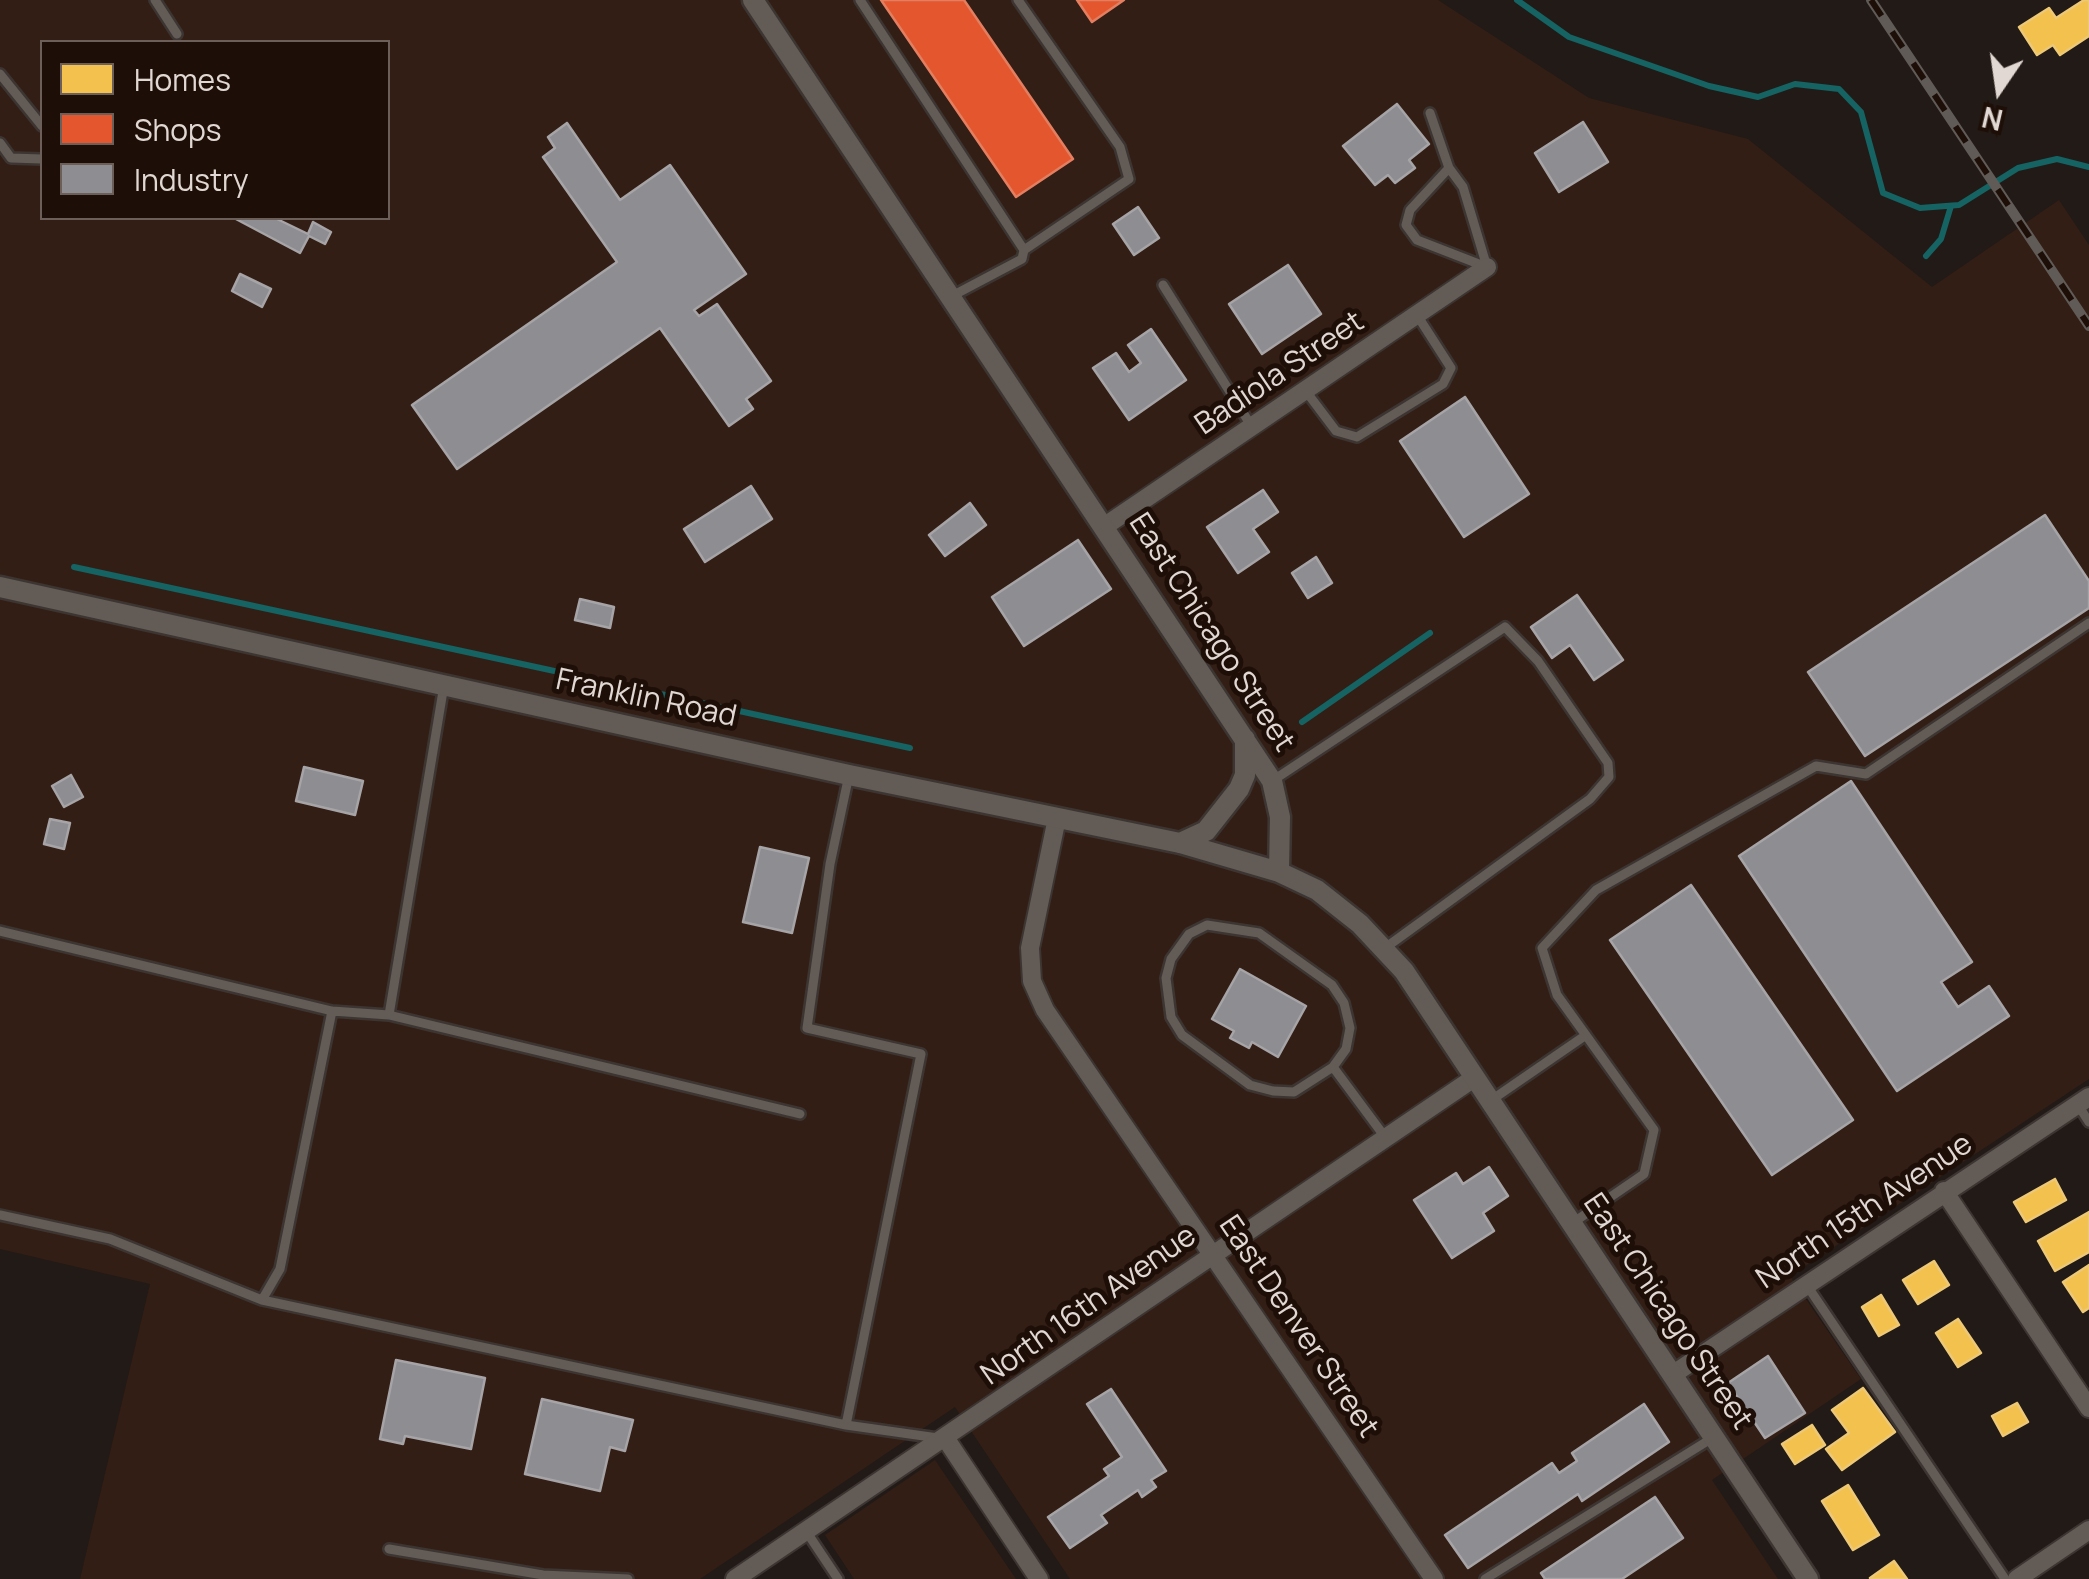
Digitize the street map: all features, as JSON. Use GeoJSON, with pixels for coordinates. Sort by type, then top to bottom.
{"type":"FeatureCollection","features":[{"type":"Feature","properties":{"kind":"street","name":"East Chicago Street"},"geometry":{"type":"LineString","coordinates":[[753,0],[1246,736],[1272,780],[1280,817],[1279,872],[1318,890],[1385,948],[1808,1579]]}},
{"type":"Feature","properties":{"kind":"street","name":"Badiola Street"},"geometry":{"type":"LineString","coordinates":[[1105,526],[1487,268]]}},
{"type":"Feature","properties":{"kind":"street","name":"Franklin Road"},"geometry":{"type":"LineString","coordinates":[[0,586],[849,774],[1180,843],[1279,872]]}},
{"type":"Feature","properties":{"kind":"street"},"geometry":{"type":"LineString","coordinates":[[1180,843],[1206,830],[1239,789],[1245,775],[1246,736]]}},
{"type":"Feature","properties":{"kind":"street","name":"East Denver Street"},"geometry":{"type":"LineString","coordinates":[[1056,818],[1030,948],[1032,981],[1044,1010],[1214,1252],[1434,1579]]}},
{"type":"Feature","properties":{"kind":"street","name":"North 16th Avenue"},"geometry":{"type":"LineString","coordinates":[[734,1579],[1474,1078]]}},
{"type":"Feature","properties":{"kind":"street","name":"North 15th Avenue"},"geometry":{"type":"LineString","coordinates":[[1672,1375],[2083,1101]]}},
{"type":"Feature","properties":{"kind":"street"},"geometry":{"type":"LineString","coordinates":[[1944,1191],[2089,1408]]}},
{"type":"Feature","properties":{"kind":"street"},"geometry":{"type":"LineString","coordinates":[[946,1439],[1039,1579]]}},
{"type":"Feature","properties":{"kind":"street"},"geometry":{"type":"LineString","coordinates":[[2017,1579],[2089,1530]]}},
{"type":"Feature","properties":{"kind":"lane"},"geometry":{"type":"LineString","coordinates":[[155,0],[177,34]]}},
{"type":"Feature","properties":{"kind":"lane"},"geometry":{"type":"LineString","coordinates":[[860,0],[1024,250]]}},
{"type":"Feature","properties":{"kind":"lane"},"geometry":{"type":"LineString","coordinates":[[952,296],[1022,258],[1024,250],[1129,179],[1120,147],[1018,0]]}},
{"type":"Feature","properties":{"kind":"lane"},"geometry":{"type":"LineString","coordinates":[[0,74],[40,124]]}},
{"type":"Feature","properties":{"kind":"lane"},"geometry":{"type":"LineString","coordinates":[[1430,113],[1449,168],[1462,186],[1487,268]]}},
{"type":"Feature","properties":{"kind":"lane"},"geometry":{"type":"LineString","coordinates":[[0,143],[11,158],[40,159]]}},
{"type":"Feature","properties":{"kind":"lane"},"geometry":{"type":"LineString","coordinates":[[1449,168],[1410,210],[1406,226],[1417,240],[1487,268]]}},
{"type":"Feature","properties":{"kind":"lane"},"geometry":{"type":"LineString","coordinates":[[1163,285],[1252,427]]}},
{"type":"Feature","properties":{"kind":"lane"},"geometry":{"type":"LineString","coordinates":[[1306,390],[1336,431],[1357,437],[1443,384],[1451,368],[1417,315]]}},
{"type":"Feature","properties":{"kind":"lane"},"geometry":{"type":"LineString","coordinates":[[1572,1224],[1644,1174],[1654,1130],[1557,995],[1542,948],[1596,890],[1816,766],[1866,774],[2089,623]]}},
{"type":"Feature","properties":{"kind":"lane"},"geometry":{"type":"LineString","coordinates":[[1272,780],[1505,626],[1538,661],[1608,763],[1609,777],[1602,788],[1571,816],[1385,948]]}},
{"type":"Feature","properties":{"kind":"lane"},"geometry":{"type":"LineString","coordinates":[[389,1015],[444,685]]}},
{"type":"Feature","properties":{"kind":"lane"},"geometry":{"type":"LineString","coordinates":[[846,1425],[921,1054],[807,1028],[830,864],[849,774]]}},
{"type":"Feature","properties":{"kind":"lane"},"geometry":{"type":"LineString","coordinates":[[1207,925],[1259,933],[1332,986],[1344,1003],[1350,1028],[1346,1049],[1332,1067],[1294,1092],[1273,1091],[1250,1085],[1182,1035],[1170,1017],[1166,978],[1172,959],[1189,934],[1207,925]]}},
{"type":"Feature","properties":{"kind":"lane"},"geometry":{"type":"LineString","coordinates":[[0,932],[332,1011],[389,1015],[800,1114]]}},
{"type":"Feature","properties":{"kind":"lane"},"geometry":{"type":"LineString","coordinates":[[262,1300],[280,1269],[332,1011]]}},
{"type":"Feature","properties":{"kind":"lane"},"geometry":{"type":"LineString","coordinates":[[1490,1101],[1586,1035]]}},
{"type":"Feature","properties":{"kind":"lane"},"geometry":{"type":"LineString","coordinates":[[1332,1067],[1385,1137]]}},
{"type":"Feature","properties":{"kind":"lane"},"geometry":{"type":"LineString","coordinates":[[2083,1101],[2089,1122]]}},
{"type":"Feature","properties":{"kind":"lane"},"geometry":{"type":"LineString","coordinates":[[0,1215],[110,1239],[262,1300],[846,1425],[946,1439]]}},
{"type":"Feature","properties":{"kind":"lane"},"geometry":{"type":"LineString","coordinates":[[1806,1284],[2005,1579]]}},
{"type":"Feature","properties":{"kind":"lane"},"geometry":{"type":"LineString","coordinates":[[1484,1579],[1714,1437]]}},
{"type":"Feature","properties":{"kind":"lane"},"geometry":{"type":"LineString","coordinates":[[806,1531],[838,1579]]}},
{"type":"Feature","properties":{"kind":"lane"},"geometry":{"type":"LineString","coordinates":[[389,1549],[543,1575],[628,1579]]}},
{"type":"Feature","properties":{"kind":"shaded area"},"geometry":{"type":"Polygon","coordinates":[[[0,0],[1438,0],[1589,98],[1748,139],[1932,287],[2059,200],[2089,245],[2089,1079],[1790,1276],[1861,1379],[1712,1480],[1778,1579],[1070,1579],[955,1407],[700,1579],[80,1579],[150,1284],[0,1249],[0,0]]]}},
{"type":"Feature","properties":{"kind":"shaded area"},"geometry":{"type":"Polygon","coordinates":[[[935,1460],[1016,1579],[854,1579],[825,1535],[935,1460]]]}},
{"type":"Feature","properties":{"kind":"building: Homes"},"geometry":{"type":"Polygon","coordinates":[[[2089,0],[2089,36],[2060,55],[2053,45],[2037,55],[2019,27],[2049,8],[2056,18],[2089,0]]]}},
{"type":"Feature","properties":{"kind":"building: Homes"},"geometry":{"type":"Polygon","coordinates":[[[2055,1179],[2066,1200],[2026,1222],[2014,1202],[2055,1179]]]}},
{"type":"Feature","properties":{"kind":"building: Homes"},"geometry":{"type":"Polygon","coordinates":[[[2089,1212],[2089,1252],[2055,1271],[2038,1241],[2089,1212]]]}},
{"type":"Feature","properties":{"kind":"building: Homes"},"geometry":{"type":"Polygon","coordinates":[[[1934,1261],[1949,1285],[1918,1304],[1903,1280],[1934,1261]]]}},
{"type":"Feature","properties":{"kind":"building: Homes"},"geometry":{"type":"Polygon","coordinates":[[[2089,1265],[2089,1308],[2083,1312],[2063,1282],[2089,1265]]]}},
{"type":"Feature","properties":{"kind":"building: Homes"},"geometry":{"type":"Polygon","coordinates":[[[1881,1295],[1899,1325],[1879,1336],[1862,1307],[1881,1295]]]}},
{"type":"Feature","properties":{"kind":"building: Homes"},"geometry":{"type":"Polygon","coordinates":[[[1958,1319],[1981,1353],[1958,1367],[1936,1333],[1958,1319]]]}},
{"type":"Feature","properties":{"kind":"building: Homes"},"geometry":{"type":"Polygon","coordinates":[[[1863,1388],[1895,1432],[1842,1470],[1826,1449],[1849,1433],[1832,1410],[1863,1388]]]}},
{"type":"Feature","properties":{"kind":"building: Homes"},"geometry":{"type":"Polygon","coordinates":[[[2017,1403],[2028,1422],[2003,1436],[1992,1416],[2017,1403]]]}},
{"type":"Feature","properties":{"kind":"building: Homes"},"geometry":{"type":"Polygon","coordinates":[[[1812,1425],[1825,1445],[1795,1464],[1782,1444],[1812,1425]]]}},
{"type":"Feature","properties":{"kind":"building: Homes"},"geometry":{"type":"Polygon","coordinates":[[[1848,1485],[1879,1535],[1853,1550],[1822,1501],[1848,1485]]]}},
{"type":"Feature","properties":{"kind":"building: Homes"},"geometry":{"type":"Polygon","coordinates":[[[1894,1561],[1907,1579],[1870,1578],[1894,1561]]]}},
{"type":"Feature","properties":{"kind":"building: Shops"},"geometry":{"type":"Polygon","coordinates":[[[881,0],[964,0],[1073,159],[1016,197],[881,0]]]}},
{"type":"Feature","properties":{"kind":"building: Shops"},"geometry":{"type":"Polygon","coordinates":[[[1077,0],[1124,0],[1092,22],[1077,0]]]}},
{"type":"Feature","properties":{"kind":"building: Industry"},"geometry":{"type":"Polygon","coordinates":[[[1397,104],[1429,144],[1409,160],[1415,168],[1395,183],[1388,175],[1375,185],[1343,146],[1397,104]]]}},
{"type":"Feature","properties":{"kind":"building: Industry"},"geometry":{"type":"Polygon","coordinates":[[[1583,122],[1608,162],[1559,192],[1535,153],[1583,122]]]}},
{"type":"Feature","properties":{"kind":"building: Industry"},"geometry":{"type":"Polygon","coordinates":[[[567,123],[620,200],[670,165],[746,274],[694,310],[699,316],[717,304],[771,381],[746,399],[753,409],[729,426],[660,328],[457,469],[412,405],[617,262],[543,157],[555,148],[548,137],[567,123]]]}},
{"type":"Feature","properties":{"kind":"building: Industry"},"geometry":{"type":"Polygon","coordinates":[[[1138,207],[1159,238],[1134,255],[1113,224],[1138,207]]]}},
{"type":"Feature","properties":{"kind":"building: Industry"},"geometry":{"type":"Polygon","coordinates":[[[238,220],[279,220],[308,234],[313,222],[331,232],[325,244],[309,236],[300,253],[238,220]]]}},
{"type":"Feature","properties":{"kind":"building: Industry"},"geometry":{"type":"Polygon","coordinates":[[[1288,265],[1321,314],[1262,354],[1229,304],[1288,265]]]}},
{"type":"Feature","properties":{"kind":"building: Industry"},"geometry":{"type":"Polygon","coordinates":[[[240,274],[271,289],[262,307],[232,291],[240,274]]]}},
{"type":"Feature","properties":{"kind":"building: Industry"},"geometry":{"type":"Polygon","coordinates":[[[1151,329],[1186,380],[1129,420],[1093,368],[1116,353],[1129,372],[1141,363],[1128,345],[1151,329]]]}},
{"type":"Feature","properties":{"kind":"building: Industry"},"geometry":{"type":"Polygon","coordinates":[[[1465,397],[1529,494],[1464,537],[1400,441],[1465,397]]]}},
{"type":"Feature","properties":{"kind":"building: Industry"},"geometry":{"type":"Polygon","coordinates":[[[751,486],[772,519],[705,562],[684,529],[751,486]]]}},
{"type":"Feature","properties":{"kind":"building: Industry"},"geometry":{"type":"Polygon","coordinates":[[[1263,490],[1278,512],[1253,529],[1269,552],[1238,573],[1207,527],[1263,490]]]}},
{"type":"Feature","properties":{"kind":"building: Industry"},"geometry":{"type":"Polygon","coordinates":[[[970,503],[986,525],[945,556],[929,535],[970,503]]]}},
{"type":"Feature","properties":{"kind":"building: Industry"},"geometry":{"type":"Polygon","coordinates":[[[2045,515],[2089,581],[2089,608],[1865,756],[1808,672],[2045,515]]]}},
{"type":"Feature","properties":{"kind":"building: Industry"},"geometry":{"type":"Polygon","coordinates":[[[1078,540],[1111,589],[1024,646],[992,597],[1078,540]]]}},
{"type":"Feature","properties":{"kind":"building: Industry"},"geometry":{"type":"Polygon","coordinates":[[[1316,557],[1332,583],[1308,598],[1292,573],[1316,557]]]}},
{"type":"Feature","properties":{"kind":"building: Industry"},"geometry":{"type":"Polygon","coordinates":[[[1577,595],[1623,660],[1594,680],[1570,645],[1552,658],[1531,627],[1577,595]]]}},
{"type":"Feature","properties":{"kind":"building: Industry"},"geometry":{"type":"Polygon","coordinates":[[[580,599],[614,607],[610,628],[575,620],[580,599]]]}},
{"type":"Feature","properties":{"kind":"building: Industry"},"geometry":{"type":"Polygon","coordinates":[[[304,767],[363,781],[355,815],[296,801],[304,767]]]}},
{"type":"Feature","properties":{"kind":"building: Industry"},"geometry":{"type":"Polygon","coordinates":[[[71,775],[83,797],[64,807],[52,786],[71,775]]]}},
{"type":"Feature","properties":{"kind":"building: Industry"},"geometry":{"type":"Polygon","coordinates":[[[1851,781],[1972,962],[1941,982],[1958,1007],[1989,986],[2009,1016],[1897,1091],[1739,856],[1851,781]]]}},
{"type":"Feature","properties":{"kind":"building: Industry"},"geometry":{"type":"Polygon","coordinates":[[[50,819],[70,823],[64,849],[44,844],[50,819]]]}},
{"type":"Feature","properties":{"kind":"building: Industry"},"geometry":{"type":"Polygon","coordinates":[[[760,847],[809,858],[792,933],[743,922],[760,847]]]}},
{"type":"Feature","properties":{"kind":"building: Industry"},"geometry":{"type":"Polygon","coordinates":[[[1691,885],[1853,1120],[1772,1175],[1610,940],[1691,885]]]}},
{"type":"Feature","properties":{"kind":"building: Industry"},"geometry":{"type":"Polygon","coordinates":[[[1240,969],[1306,1006],[1278,1057],[1252,1042],[1249,1048],[1230,1038],[1234,1031],[1212,1019],[1240,969]]]}},
{"type":"Feature","properties":{"kind":"building: Industry"},"geometry":{"type":"Polygon","coordinates":[[[1489,1167],[1508,1196],[1483,1213],[1494,1231],[1452,1258],[1414,1200],[1456,1173],[1463,1184],[1489,1167]]]}},
{"type":"Feature","properties":{"kind":"building: Industry"},"geometry":{"type":"Polygon","coordinates":[[[1768,1356],[1805,1413],[1765,1438],[1728,1383],[1768,1356]]]}},
{"type":"Feature","properties":{"kind":"building: Industry"},"geometry":{"type":"Polygon","coordinates":[[[396,1360],[485,1378],[471,1449],[405,1436],[403,1444],[380,1439],[396,1360]]]}},
{"type":"Feature","properties":{"kind":"building: Industry"},"geometry":{"type":"Polygon","coordinates":[[[1111,1389],[1166,1471],[1151,1480],[1156,1487],[1142,1497],[1138,1490],[1101,1515],[1107,1523],[1070,1548],[1048,1517],[1109,1476],[1104,1469],[1122,1457],[1087,1404],[1111,1389]]]}},
{"type":"Feature","properties":{"kind":"building: Industry"},"geometry":{"type":"Polygon","coordinates":[[[542,1399],[633,1420],[625,1451],[610,1447],[600,1491],[525,1474],[542,1399]]]}},
{"type":"Feature","properties":{"kind":"building: Industry"},"geometry":{"type":"Polygon","coordinates":[[[1644,1404],[1669,1442],[1582,1501],[1578,1494],[1468,1568],[1445,1535],[1552,1463],[1559,1473],[1577,1461],[1572,1453],[1644,1404]]]}},
{"type":"Feature","properties":{"kind":"building: Industry"},"geometry":{"type":"Polygon","coordinates":[[[1655,1497],[1683,1538],[1622,1579],[1545,1579],[1541,1573],[1655,1497]]]}},
{"type":"Feature","properties":{"kind":"waterway"},"geometry":{"type":"LineString","coordinates":[[1517,0],[1569,37],[1709,86],[1758,97],[1795,84],[1839,89],[1861,112],[1883,193],[1920,208],[1959,205],[2018,168],[2057,159],[2089,167]]}},
{"type":"Feature","properties":{"kind":"waterway"},"geometry":{"type":"LineString","coordinates":[[1926,256],[1941,239],[1951,206]]}},
{"type":"Feature","properties":{"kind":"waterway"},"geometry":{"type":"LineString","coordinates":[[74,567],[910,748]]}},
{"type":"Feature","properties":{"kind":"waterway"},"geometry":{"type":"LineString","coordinates":[[1302,722],[1430,633]]}},
{"type":"Feature","properties":{"kind":"railway"},"geometry":{"type":"LineString","coordinates":[[1871,0],[2089,326]]}}]}
